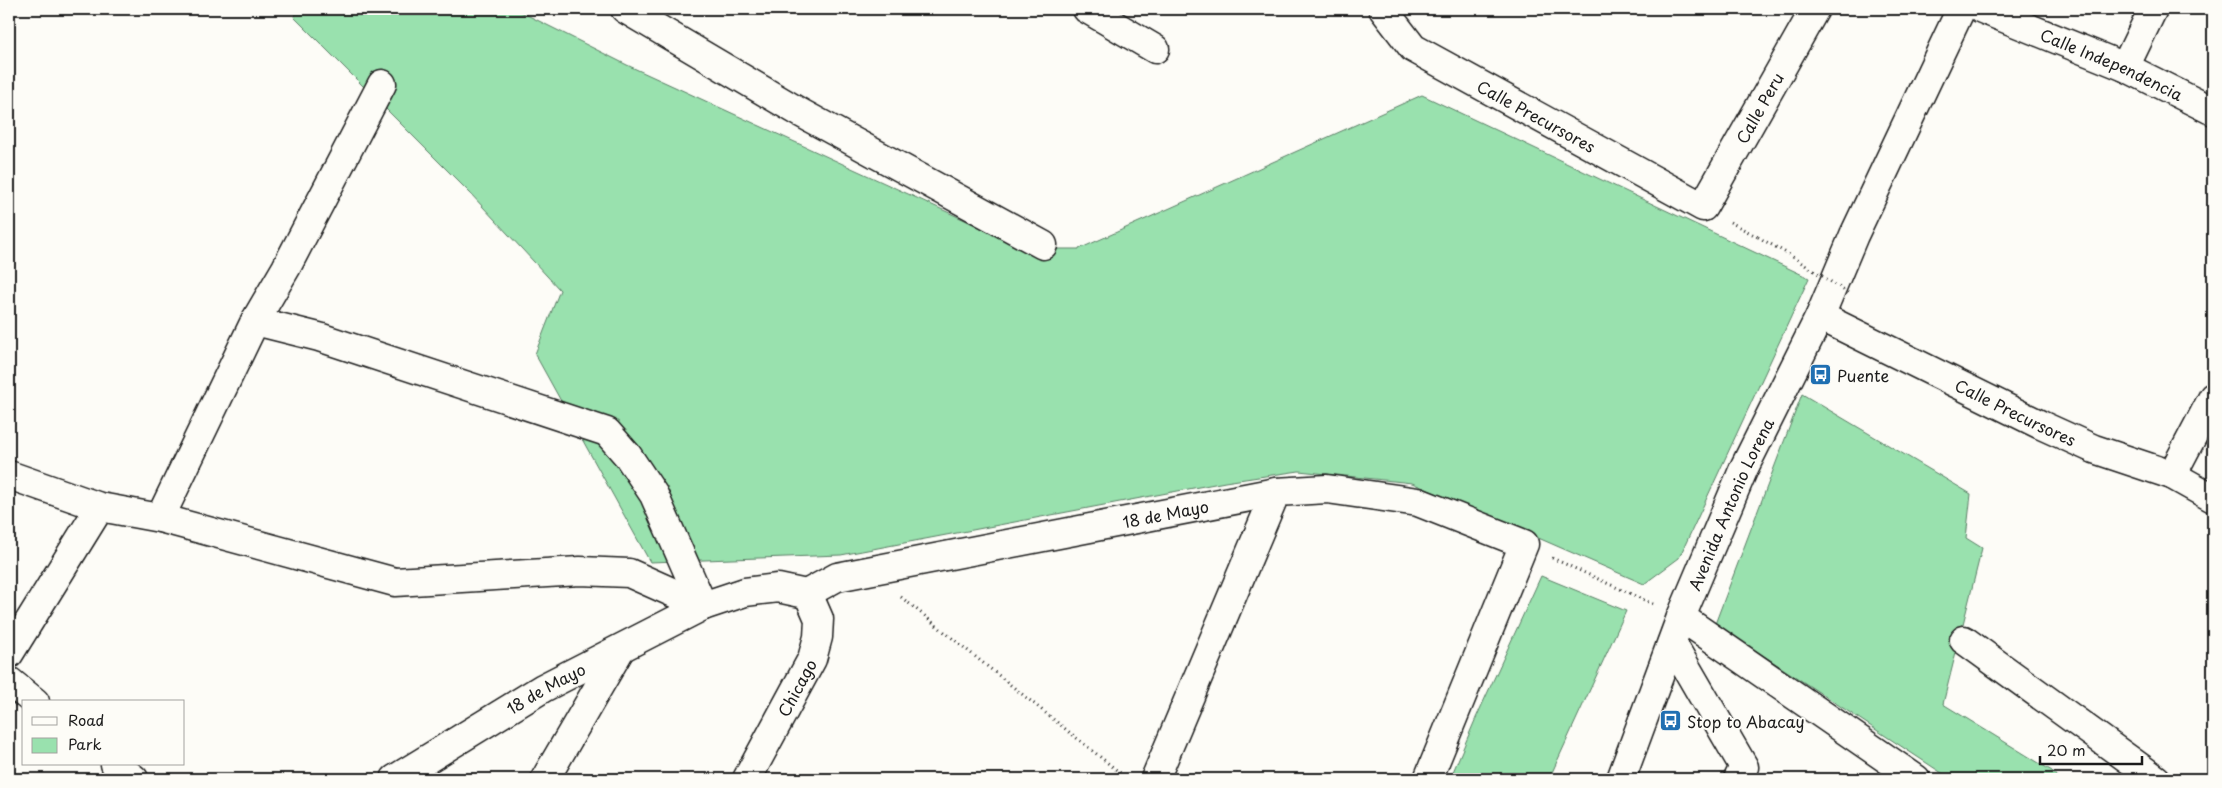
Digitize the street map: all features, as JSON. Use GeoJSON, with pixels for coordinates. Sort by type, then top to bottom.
{"type":"FeatureCollection","features":[{"type":"Feature","properties":{"kind":"main road"},"geometry":{"type":"LineString","coordinates":[[625,9],[801,113],[1042,246]]}},
{"type":"Feature","properties":{"kind":"main road"},"geometry":{"type":"LineString","coordinates":[[1087,9],[1155,49]]}},
{"type":"Feature","properties":{"kind":"main road","name":"Calle Precursores"},"geometry":{"type":"LineString","coordinates":[[1383,9],[1413,48],[1703,207]]}},
{"type":"Feature","properties":{"kind":"main road","name":"Calle Peru"},"geometry":{"type":"LineString","coordinates":[[1703,207],[1815,9]]}},
{"type":"Feature","properties":{"kind":"main road","name":"Avenida Antonio Lorena"},"geometry":{"type":"LineString","coordinates":[[1621,779],[1681,617],[1744,468],[1820,316],[1854,235],[1961,9]]}},
{"type":"Feature","properties":{"kind":"main road","name":"Calle Independencia"},"geometry":{"type":"LineString","coordinates":[[1982,9],[2125,67],[2213,111]]}},
{"type":"Feature","properties":{"kind":"main road"},"geometry":{"type":"LineString","coordinates":[[2125,67],[2153,9]]}},
{"type":"Feature","properties":{"kind":"main road"},"geometry":{"type":"LineString","coordinates":[[160,518],[255,321],[286,268],[382,84]]}},
{"type":"Feature","properties":{"kind":"main road","name":"Calle Precursores"},"geometry":{"type":"LineString","coordinates":[[1820,316],[2041,425],[2094,449],[2172,475],[2213,498]]}},
{"type":"Feature","properties":{"kind":"main road"},"geometry":{"type":"LineString","coordinates":[[255,321],[328,340],[607,432],[628,456],[654,495],[703,606]]}},
{"type":"Feature","properties":{"kind":"main road"},"geometry":{"type":"LineString","coordinates":[[2172,475],[2213,397]]}},
{"type":"Feature","properties":{"kind":"main road"},"geometry":{"type":"LineString","coordinates":[[9,475],[100,507],[160,518],[395,582],[580,571],[629,573],[703,606]]}},
{"type":"Feature","properties":{"kind":"main road","name":"18 de Mayo"},"geometry":{"type":"LineString","coordinates":[[395,779],[542,688],[620,650],[703,606],[745,592],[778,588],[806,594],[837,577],[1276,492],[1327,490],[1418,502],[1524,544]]}},
{"type":"Feature","properties":{"kind":"main road"},"geometry":{"type":"LineString","coordinates":[[1155,779],[1276,492]]}},
{"type":"Feature","properties":{"kind":"main road"},"geometry":{"type":"LineString","coordinates":[[9,654],[100,507]]}},
{"type":"Feature","properties":{"kind":"main road"},"geometry":{"type":"LineString","coordinates":[[1428,779],[1524,544]]}},
{"type":"Feature","properties":{"kind":"main road","name":"Chicago"},"geometry":{"type":"LineString","coordinates":[[747,779],[812,659],[818,637],[820,618],[809,596],[806,594]]}},
{"type":"Feature","properties":{"kind":"main road"},"geometry":{"type":"LineString","coordinates":[[1681,617],[1916,779]]}},
{"type":"Feature","properties":{"kind":"main road"},"geometry":{"type":"LineString","coordinates":[[1964,640],[2156,779]]}},
{"type":"Feature","properties":{"kind":"main road"},"geometry":{"type":"LineString","coordinates":[[1672,643],[1744,767],[1738,779]]}},
{"type":"Feature","properties":{"kind":"main road"},"geometry":{"type":"LineString","coordinates":[[545,779],[620,650]]}},
{"type":"Feature","properties":{"kind":"main road"},"geometry":{"type":"LineString","coordinates":[[9,681],[33,700]]}},
{"type":"Feature","properties":{"kind":"main road"},"geometry":{"type":"LineString","coordinates":[[118,766],[134,779]]}},
{"type":"Feature","properties":{"kind":"path"},"geometry":{"type":"LineString","coordinates":[[1758,237],[1852,295]]}},
{"type":"Feature","properties":{"kind":"path"},"geometry":{"type":"LineString","coordinates":[[1524,544],[1681,617]]}},
{"type":"Feature","properties":{"kind":"path"},"geometry":{"type":"LineString","coordinates":[[869,571],[1127,779]]}},
{"type":"Feature","properties":{"kind":"green space"},"geometry":{"type":"Polygon","coordinates":[[[297,9],[515,9],[627,65],[1028,249],[1079,249],[1422,95],[1809,278],[1679,558],[1644,584],[1412,483],[1299,471],[1225,482],[841,555],[650,562],[535,354],[560,290],[470,193],[294,17],[297,9]]]}},
{"type":"Feature","properties":{"kind":"green space"},"geometry":{"type":"Polygon","coordinates":[[[1802,394],[1971,494],[1966,538],[1982,548],[1943,704],[2052,771],[2059,779],[1951,779],[1715,624],[1802,394]]]}},
{"type":"Feature","properties":{"kind":"green space"},"geometry":{"type":"Polygon","coordinates":[[[1541,576],[1626,611],[1549,779],[1450,779],[1476,718],[1541,576]]]}},
{"type":"Feature","properties":{"kind":"place","name":"Puente"},"geometry":{"type":"Point","coordinates":[1821,375]}},
{"type":"Feature","properties":{"kind":"place","name":"Stop to Abacay"},"geometry":{"type":"Point","coordinates":[1671,721]}}]}
